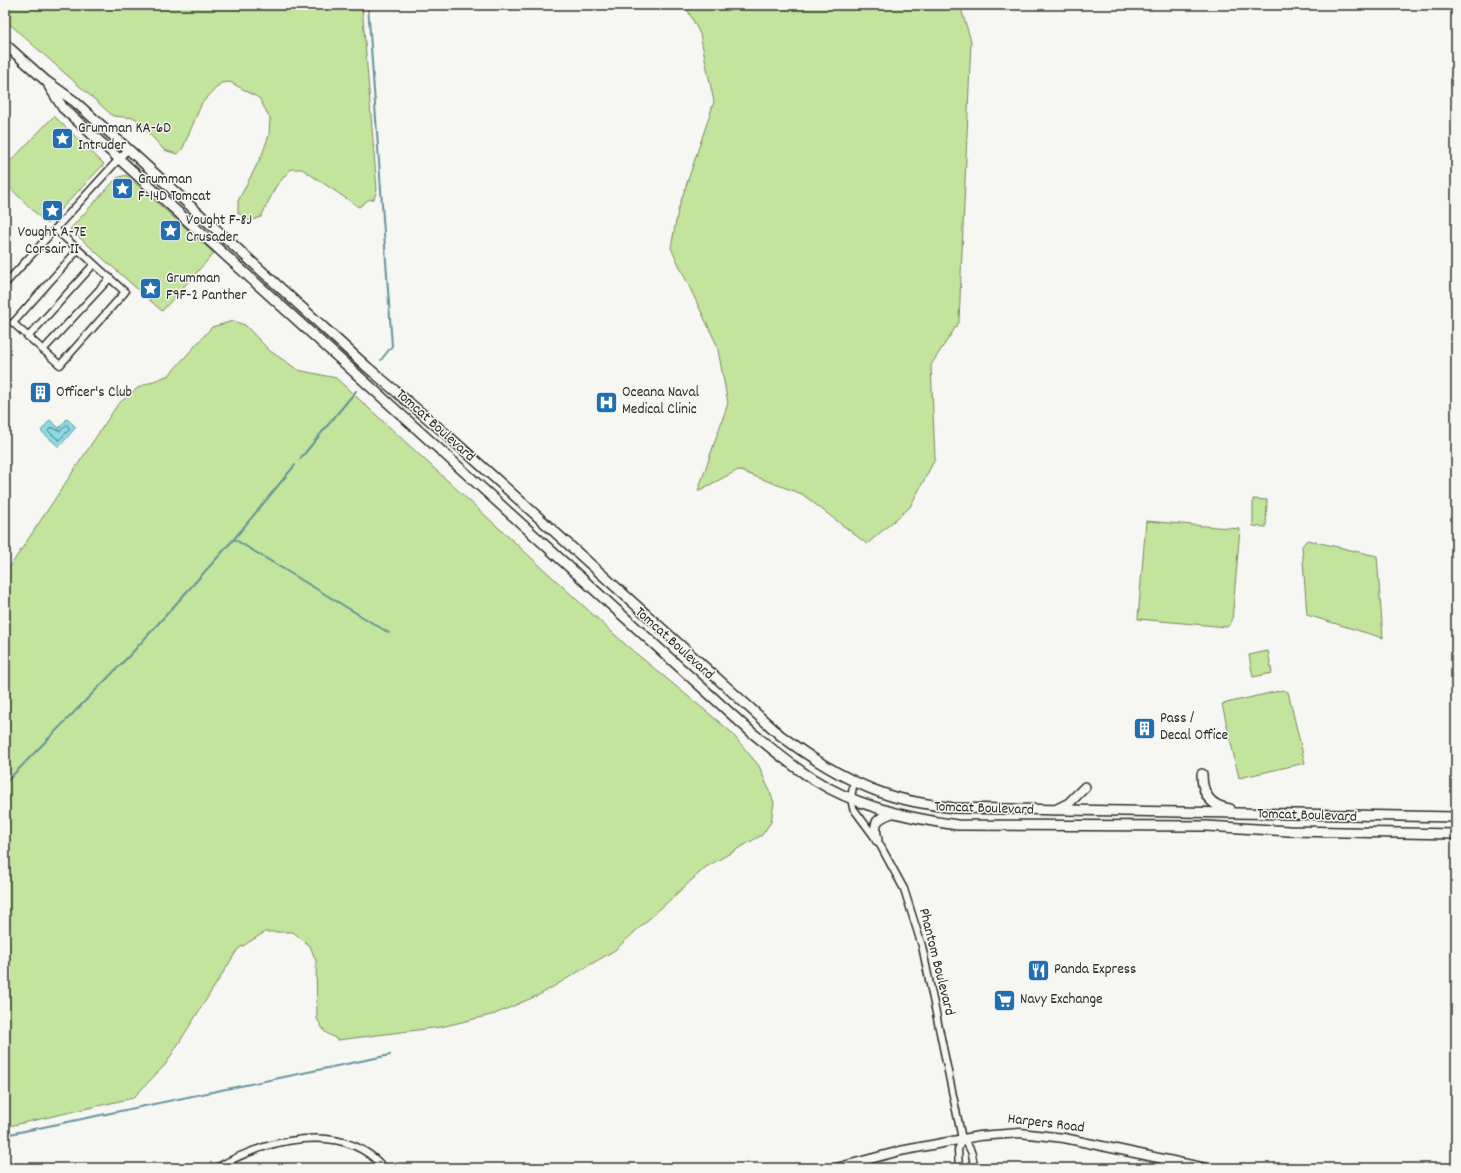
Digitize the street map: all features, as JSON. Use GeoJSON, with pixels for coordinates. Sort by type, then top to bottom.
{"type":"FeatureCollection","features":[{"type":"Feature","properties":{"kind":"main road","name":"Tomcat Boulevard"},"geometry":{"type":"LineString","coordinates":[[5,44],[46,81],[74,101],[128,149],[359,359],[446,434],[780,735],[830,769],[888,794],[922,803],[954,808],[1052,811],[1456,817]]}},
{"type":"Feature","properties":{"kind":"main road","name":"Tomcat Boulevard"},"geometry":{"type":"LineString","coordinates":[[46,81],[63,108],[120,158],[750,731],[813,779],[851,798],[892,813],[922,820],[957,825],[1206,826],[1289,831],[1456,834]]}},
{"type":"Feature","properties":{"kind":"main road"},"geometry":{"type":"LineString","coordinates":[[1202,774],[1204,791],[1210,801],[1219,807],[1263,814]]}},
{"type":"Feature","properties":{"kind":"main road"},"geometry":{"type":"LineString","coordinates":[[1052,811],[1069,803],[1085,787]]}},
{"type":"Feature","properties":{"kind":"main road"},"geometry":{"type":"LineString","coordinates":[[877,840],[874,828],[876,823],[880,818],[892,813]]}},
{"type":"Feature","properties":{"kind":"street"},"geometry":{"type":"LineString","coordinates":[[5,284],[128,149]]}},
{"type":"Feature","properties":{"kind":"street"},"geometry":{"type":"LineString","coordinates":[[55,229],[125,292],[60,365],[13,323],[78,250]]}},
{"type":"Feature","properties":{"kind":"street"},"geometry":{"type":"LineString","coordinates":[[28,337],[94,264]]}},
{"type":"Feature","properties":{"kind":"street"},"geometry":{"type":"LineString","coordinates":[[44,350],[110,278]]}},
{"type":"Feature","properties":{"kind":"street"},"geometry":{"type":"LineString","coordinates":[[851,798],[854,780]]}},
{"type":"Feature","properties":{"kind":"street","name":"Phantom Boulevard"},"geometry":{"type":"LineString","coordinates":[[851,798],[853,808],[877,840],[904,889],[922,946],[962,1139],[958,1150],[959,1168]]}},
{"type":"Feature","properties":{"kind":"street","name":"Harpers Road"},"geometry":{"type":"LineString","coordinates":[[836,1168],[900,1151],[999,1133],[1026,1133],[1064,1138],[1164,1164],[1206,1168]]}},
{"type":"Feature","properties":{"kind":"street"},"geometry":{"type":"LineString","coordinates":[[216,1168],[230,1160],[264,1148],[300,1138],[320,1138],[340,1141],[357,1147],[371,1155],[384,1168]]}},
{"type":"Feature","properties":{"kind":"street","name":"Phantom Boulevard"},"geometry":{"type":"LineString","coordinates":[[962,1139],[968,1144],[973,1154],[974,1168]]}},
{"type":"Feature","properties":{"kind":"green space"},"geometry":{"type":"Polygon","coordinates":[[[5,5],[362,5],[377,190],[374,199],[368,200],[359,207],[302,169],[291,169],[276,186],[261,217],[250,221],[238,213],[238,201],[262,155],[269,135],[270,118],[259,98],[230,82],[221,83],[202,103],[182,150],[177,154],[164,150],[135,118],[113,116],[5,20],[5,5]]]}},
{"type":"Feature","properties":{"kind":"green space"},"geometry":{"type":"Polygon","coordinates":[[[685,5],[960,5],[971,41],[959,322],[931,365],[935,459],[910,507],[867,544],[802,494],[738,470],[698,491],[728,403],[717,345],[671,248],[678,210],[714,102],[700,34],[685,5]]]}},
{"type":"Feature","properties":{"kind":"green space"},"geometry":{"type":"Polygon","coordinates":[[[54,116],[104,164],[47,224],[5,183],[5,167],[54,116]]]}},
{"type":"Feature","properties":{"kind":"green space"},"geometry":{"type":"Polygon","coordinates":[[[126,175],[214,253],[162,311],[70,229],[117,178],[126,175]]]}},
{"type":"Feature","properties":{"kind":"green space"},"geometry":{"type":"Polygon","coordinates":[[[233,321],[245,325],[270,351],[298,370],[336,378],[626,645],[730,731],[759,766],[774,802],[771,822],[762,835],[706,867],[615,950],[541,994],[495,1014],[441,1027],[338,1040],[325,1032],[317,1019],[316,961],[310,946],[293,932],[265,932],[238,949],[165,1065],[133,1098],[5,1127],[5,574],[118,404],[139,387],[169,375],[212,327],[233,321]]]}},
{"type":"Feature","properties":{"kind":"green space"},"geometry":{"type":"Polygon","coordinates":[[[1253,499],[1267,500],[1266,527],[1253,526],[1253,499]]]}},
{"type":"Feature","properties":{"kind":"green space"},"geometry":{"type":"Polygon","coordinates":[[[1146,521],[1240,529],[1232,621],[1227,627],[1138,619],[1146,521]]]}},
{"type":"Feature","properties":{"kind":"green space"},"geometry":{"type":"Polygon","coordinates":[[[1307,540],[1377,556],[1383,638],[1307,615],[1302,546],[1307,540]]]}},
{"type":"Feature","properties":{"kind":"green space"},"geometry":{"type":"Polygon","coordinates":[[[1268,651],[1272,673],[1253,677],[1249,655],[1268,651]]]}},
{"type":"Feature","properties":{"kind":"green space"},"geometry":{"type":"Polygon","coordinates":[[[1283,690],[1288,692],[1305,763],[1239,778],[1222,704],[1283,690]]]}},
{"type":"Feature","properties":{"kind":"water"},"geometry":{"type":"Polygon","coordinates":[[[67,419],[76,427],[59,447],[41,431],[50,420],[59,428],[67,419]]]}},
{"type":"Feature","properties":{"kind":"waterway"},"geometry":{"type":"LineString","coordinates":[[368,5],[392,346],[381,360]]}},
{"type":"Feature","properties":{"kind":"waterway"},"geometry":{"type":"LineString","coordinates":[[300,459],[356,391]]}},
{"type":"Feature","properties":{"kind":"waterway"},"geometry":{"type":"LineString","coordinates":[[5,783],[131,654],[234,539],[295,465]]}},
{"type":"Feature","properties":{"kind":"waterway"},"geometry":{"type":"LineString","coordinates":[[234,539],[389,633]]}},
{"type":"Feature","properties":{"kind":"waterway"},"geometry":{"type":"LineString","coordinates":[[5,1135],[390,1055]]}},
{"type":"Feature","properties":{"kind":"place","name":"Grumman KA-6D Intruder"},"geometry":{"type":"Point","coordinates":[62,138]}},
{"type":"Feature","properties":{"kind":"place","name":"Grumman F-14D Tomcat"},"geometry":{"type":"Point","coordinates":[123,189]}},
{"type":"Feature","properties":{"kind":"place","name":"Vought A-7E Corsair II"},"geometry":{"type":"Point","coordinates":[52,210]}},
{"type":"Feature","properties":{"kind":"place","name":"Vought F-8J Crusader"},"geometry":{"type":"Point","coordinates":[170,230]}},
{"type":"Feature","properties":{"kind":"place","name":"Grumman F9F-2 Panther"},"geometry":{"type":"Point","coordinates":[150,288]}},
{"type":"Feature","properties":{"kind":"place","name":"Officer's Club"},"geometry":{"type":"Point","coordinates":[40,393]}},
{"type":"Feature","properties":{"kind":"place","name":"Oceana Naval Medical Clinic"},"geometry":{"type":"Point","coordinates":[606,402]}},
{"type":"Feature","properties":{"kind":"place","name":"Pass / Decal Office"},"geometry":{"type":"Point","coordinates":[1145,728]}},
{"type":"Feature","properties":{"kind":"place","name":"Panda Express"},"geometry":{"type":"Point","coordinates":[1039,970]}},
{"type":"Feature","properties":{"kind":"place","name":"Navy Exchange"},"geometry":{"type":"Point","coordinates":[1004,1000]}}]}
